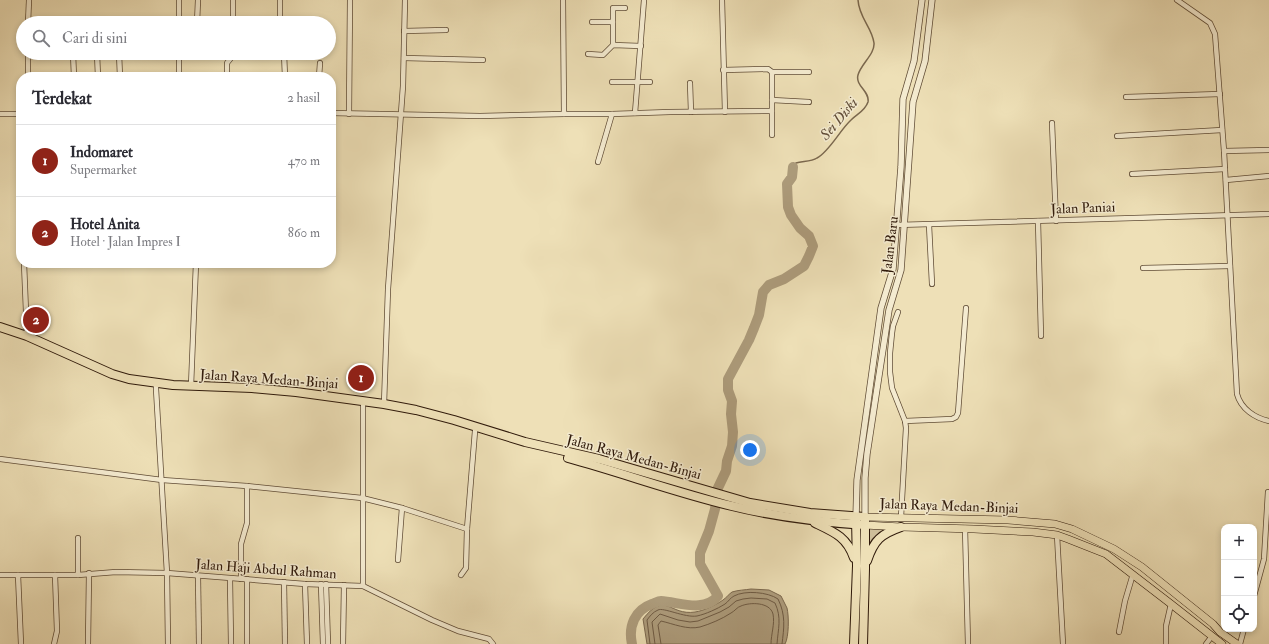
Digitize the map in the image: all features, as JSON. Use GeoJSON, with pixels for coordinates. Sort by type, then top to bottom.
{"type":"FeatureCollection","features":[{"type":"Feature","properties":{"kind":"highway","name":"Jalan Raya Medan-Binjai"},"geometry":{"type":"LineString","coordinates":[[0,328],[27,336],[112,374],[156,386],[252,388],[296,392],[352,402],[363,406],[415,415],[475,431],[524,447],[733,502],[770,515],[808,520],[860,521]]}},
{"type":"Feature","properties":{"kind":"highway","name":"Jalan Raya Medan-Binjai"},"geometry":{"type":"LineString","coordinates":[[0,333],[25,340],[110,379],[128,384],[191,391],[252,393],[384,404],[416,410],[526,442],[599,459],[687,490]]}},
{"type":"Feature","properties":{"kind":"highway","name":"Jalan Raya Medan-Binjai"},"geometry":{"type":"LineString","coordinates":[[733,502],[750,503],[860,521]]}},
{"type":"Feature","properties":{"kind":"highway"},"geometry":{"type":"LineString","coordinates":[[808,520],[834,532],[842,538],[861,567]]}},
{"type":"Feature","properties":{"kind":"highway"},"geometry":{"type":"LineString","coordinates":[[860,521],[863,644]]}},
{"type":"Feature","properties":{"kind":"highway"},"geometry":{"type":"LineString","coordinates":[[854,644],[861,567],[875,542],[879,538],[901,527]]}},
{"type":"Feature","properties":{"kind":"main road","name":"Jalan Raya Medan-Binjai"},"geometry":{"type":"LineString","coordinates":[[860,521],[901,517],[1008,520],[1055,524],[1072,529],[1114,549],[1142,566],[1213,624],[1220,632],[1239,644]]}},
{"type":"Feature","properties":{"kind":"main road","name":"Jalan Raya Medan-Binjai"},"geometry":{"type":"LineString","coordinates":[[860,521],[901,527],[964,528],[1057,535],[1106,554],[1222,644]]}},
{"type":"Feature","properties":{"kind":"street"},"geometry":{"type":"LineString","coordinates":[[28,16],[29,0]]}},
{"type":"Feature","properties":{"kind":"street"},"geometry":{"type":"LineString","coordinates":[[179,0],[179,16]]}},
{"type":"Feature","properties":{"kind":"street"},"geometry":{"type":"LineString","coordinates":[[197,16],[198,0]]}},
{"type":"Feature","properties":{"kind":"street"},"geometry":{"type":"LineString","coordinates":[[233,0],[233,16]]}},
{"type":"Feature","properties":{"kind":"street"},"geometry":{"type":"LineString","coordinates":[[280,0],[280,16]]}},
{"type":"Feature","properties":{"kind":"street"},"geometry":{"type":"LineString","coordinates":[[349,114],[350,0]]}},
{"type":"Feature","properties":{"kind":"street"},"geometry":{"type":"LineString","coordinates":[[384,404],[388,289],[404,58],[405,0]]}},
{"type":"Feature","properties":{"kind":"street"},"geometry":{"type":"LineString","coordinates":[[563,0],[564,114]]}},
{"type":"Feature","properties":{"kind":"street"},"geometry":{"type":"LineString","coordinates":[[635,113],[644,0]]}},
{"type":"Feature","properties":{"kind":"street"},"geometry":{"type":"LineString","coordinates":[[722,0],[725,112]]}},
{"type":"Feature","properties":{"kind":"street","name":"Jalan Baru"},"geometry":{"type":"LineString","coordinates":[[860,521],[857,480],[881,308],[893,269],[901,167],[903,99],[914,61],[922,0]]}},
{"type":"Feature","properties":{"kind":"street","name":"Jalan Baru"},"geometry":{"type":"LineString","coordinates":[[860,521],[867,454],[888,342],[888,310],[901,270],[913,102],[925,61],[932,0]]}},
{"type":"Feature","properties":{"kind":"street"},"geometry":{"type":"LineString","coordinates":[[1177,0],[1210,23],[1213,28],[1216,42],[1226,180],[1237,394],[1238,400],[1247,410],[1264,420],[1269,421]]}},
{"type":"Feature","properties":{"kind":"street"},"geometry":{"type":"LineString","coordinates":[[613,45],[613,8],[625,8]]}},
{"type":"Feature","properties":{"kind":"street"},"geometry":{"type":"LineString","coordinates":[[592,22],[613,22]]}},
{"type":"Feature","properties":{"kind":"street"},"geometry":{"type":"LineString","coordinates":[[404,31],[446,30]]}},
{"type":"Feature","properties":{"kind":"street"},"geometry":{"type":"LineString","coordinates":[[588,54],[602,55],[613,45],[640,46]]}},
{"type":"Feature","properties":{"kind":"street"},"geometry":{"type":"LineString","coordinates":[[404,58],[483,60]]}},
{"type":"Feature","properties":{"kind":"street"},"geometry":{"type":"LineString","coordinates":[[28,60],[28,72]]}},
{"type":"Feature","properties":{"kind":"street"},"geometry":{"type":"LineString","coordinates":[[73,60],[74,72]]}},
{"type":"Feature","properties":{"kind":"street"},"geometry":{"type":"LineString","coordinates":[[97,60],[98,72]]}},
{"type":"Feature","properties":{"kind":"street"},"geometry":{"type":"LineString","coordinates":[[119,60],[120,72]]}},
{"type":"Feature","properties":{"kind":"street"},"geometry":{"type":"LineString","coordinates":[[179,60],[179,72]]}},
{"type":"Feature","properties":{"kind":"street"},"geometry":{"type":"LineString","coordinates":[[227,72],[227,63],[229,60]]}},
{"type":"Feature","properties":{"kind":"street"},"geometry":{"type":"LineString","coordinates":[[284,60],[284,72]]}},
{"type":"Feature","properties":{"kind":"street"},"geometry":{"type":"LineString","coordinates":[[319,72],[320,63]]}},
{"type":"Feature","properties":{"kind":"street"},"geometry":{"type":"LineString","coordinates":[[724,70],[768,69],[772,72],[809,72]]}},
{"type":"Feature","properties":{"kind":"street"},"geometry":{"type":"LineString","coordinates":[[772,72],[772,135]]}},
{"type":"Feature","properties":{"kind":"street"},"geometry":{"type":"LineString","coordinates":[[612,82],[650,82]]}},
{"type":"Feature","properties":{"kind":"street"},"geometry":{"type":"LineString","coordinates":[[690,83],[691,112]]}},
{"type":"Feature","properties":{"kind":"street"},"geometry":{"type":"LineString","coordinates":[[1126,97],[1220,94]]}},
{"type":"Feature","properties":{"kind":"street"},"geometry":{"type":"LineString","coordinates":[[772,100],[809,102]]}},
{"type":"Feature","properties":{"kind":"street"},"geometry":{"type":"LineString","coordinates":[[336,114],[480,116],[772,111]]}},
{"type":"Feature","properties":{"kind":"street"},"geometry":{"type":"LineString","coordinates":[[0,114],[16,114]]}},
{"type":"Feature","properties":{"kind":"street"},"geometry":{"type":"LineString","coordinates":[[598,162],[612,114]]}},
{"type":"Feature","properties":{"kind":"street"},"geometry":{"type":"LineString","coordinates":[[1052,123],[1056,220]]}},
{"type":"Feature","properties":{"kind":"street"},"geometry":{"type":"LineString","coordinates":[[1117,136],[1222,130]]}},
{"type":"Feature","properties":{"kind":"street"},"geometry":{"type":"LineString","coordinates":[[1224,151],[1269,150]]}},
{"type":"Feature","properties":{"kind":"street"},"geometry":{"type":"LineString","coordinates":[[1132,174],[1225,169]]}},
{"type":"Feature","properties":{"kind":"street"},"geometry":{"type":"LineString","coordinates":[[1226,180],[1269,176]]}},
{"type":"Feature","properties":{"kind":"street","name":"Jalan Paniai"},"geometry":{"type":"LineString","coordinates":[[897,226],[1228,214],[1269,214]]}},
{"type":"Feature","properties":{"kind":"street"},"geometry":{"type":"LineString","coordinates":[[1038,221],[1041,336]]}},
{"type":"Feature","properties":{"kind":"street"},"geometry":{"type":"LineString","coordinates":[[929,225],[932,284]]}},
{"type":"Feature","properties":{"kind":"street"},"geometry":{"type":"LineString","coordinates":[[1143,268],[1230,266]]}},
{"type":"Feature","properties":{"kind":"street"},"geometry":{"type":"LineString","coordinates":[[24,268],[27,336]]}},
{"type":"Feature","properties":{"kind":"street"},"geometry":{"type":"LineString","coordinates":[[191,386],[196,268]]}},
{"type":"Feature","properties":{"kind":"street"},"geometry":{"type":"LineString","coordinates":[[905,421],[952,419],[956,417],[958,413],[966,308]]}},
{"type":"Feature","properties":{"kind":"street"},"geometry":{"type":"LineString","coordinates":[[898,312],[888,342],[892,388],[905,421],[906,428],[901,517]]}},
{"type":"Feature","properties":{"kind":"street"},"geometry":{"type":"LineString","coordinates":[[876,341],[888,342]]}},
{"type":"Feature","properties":{"kind":"street"},"geometry":{"type":"LineString","coordinates":[[156,386],[167,573],[168,644]]}},
{"type":"Feature","properties":{"kind":"street"},"geometry":{"type":"LineString","coordinates":[[363,406],[363,586],[432,620],[458,631],[489,639],[493,644]]}},
{"type":"Feature","properties":{"kind":"street"},"geometry":{"type":"LineString","coordinates":[[461,574],[466,568],[467,529],[475,431]]}},
{"type":"Feature","properties":{"kind":"street"},"geometry":{"type":"LineString","coordinates":[[0,459],[162,480],[247,486],[362,498],[402,508],[467,529]]}},
{"type":"Feature","properties":{"kind":"street"},"geometry":{"type":"LineString","coordinates":[[241,579],[241,544],[247,523],[247,486]]}},
{"type":"Feature","properties":{"kind":"street"},"geometry":{"type":"LineString","coordinates":[[1257,585],[1264,558],[1268,492]]}},
{"type":"Feature","properties":{"kind":"street"},"geometry":{"type":"LineString","coordinates":[[398,560],[402,508]]}},
{"type":"Feature","properties":{"kind":"street"},"geometry":{"type":"LineString","coordinates":[[964,528],[968,644]]}},
{"type":"Feature","properties":{"kind":"street"},"geometry":{"type":"LineString","coordinates":[[1057,535],[1063,644]]}},
{"type":"Feature","properties":{"kind":"street"},"geometry":{"type":"LineString","coordinates":[[78,538],[78,575]]}},
{"type":"Feature","properties":{"kind":"street","name":"Jalan Haji Abdul Rahman"},"geometry":{"type":"LineString","coordinates":[[0,575],[78,575],[116,572],[167,573],[305,584],[363,586]]}},
{"type":"Feature","properties":{"kind":"street"},"geometry":{"type":"LineString","coordinates":[[88,644],[89,573]]}},
{"type":"Feature","properties":{"kind":"street"},"geometry":{"type":"LineString","coordinates":[[1119,632],[1125,602],[1133,574]]}},
{"type":"Feature","properties":{"kind":"street"},"geometry":{"type":"LineString","coordinates":[[18,575],[21,644]]}},
{"type":"Feature","properties":{"kind":"street"},"geometry":{"type":"LineString","coordinates":[[54,644],[56,631],[55,575]]}},
{"type":"Feature","properties":{"kind":"street"},"geometry":{"type":"LineString","coordinates":[[198,576],[199,644]]}},
{"type":"Feature","properties":{"kind":"street"},"geometry":{"type":"LineString","coordinates":[[230,579],[231,644]]}},
{"type":"Feature","properties":{"kind":"street"},"geometry":{"type":"LineString","coordinates":[[247,580],[247,644]]}},
{"type":"Feature","properties":{"kind":"street"},"geometry":{"type":"LineString","coordinates":[[284,582],[286,644]]}},
{"type":"Feature","properties":{"kind":"street"},"geometry":{"type":"LineString","coordinates":[[305,584],[307,644]]}},
{"type":"Feature","properties":{"kind":"street"},"geometry":{"type":"LineString","coordinates":[[323,644],[324,584]]}},
{"type":"Feature","properties":{"kind":"street"},"geometry":{"type":"LineString","coordinates":[[324,584],[328,644]]}},
{"type":"Feature","properties":{"kind":"street"},"geometry":{"type":"LineString","coordinates":[[343,644],[344,585]]}},
{"type":"Feature","properties":{"kind":"street"},"geometry":{"type":"LineString","coordinates":[[1166,644],[1166,626],[1171,604]]}},
{"type":"Feature","properties":{"kind":"street"},"geometry":{"type":"LineString","coordinates":[[1239,644],[1243,632]]}},
{"type":"Feature","properties":{"kind":"street"},"geometry":{"type":"LineString","coordinates":[[1206,644],[1212,636]]}},
{"type":"Feature","properties":{"kind":"shaded area"},"geometry":{"type":"Polygon","coordinates":[[[868,528],[885,530],[873,538],[868,546],[868,528]]]}},
{"type":"Feature","properties":{"kind":"water"},"geometry":{"type":"Polygon","coordinates":[[[751,589],[769,590],[781,596],[787,608],[788,616],[788,632],[785,644],[647,644],[643,619],[657,606],[663,605],[679,611],[695,612],[717,604],[732,592],[751,589]]]}},
{"type":"Feature","properties":{"kind":"waterway","name":"Sei Diski"},"geometry":{"type":"LineString","coordinates":[[793,167],[796,163],[817,158],[826,151],[847,124],[865,108],[868,102],[867,95],[859,82],[858,75],[870,55],[874,47],[874,43],[871,32],[861,12],[858,0]]}},
{"type":"Feature","properties":{"kind":"waterway"},"geometry":{"type":"LineString","coordinates":[[632,644],[632,625],[637,615],[646,607],[661,601],[691,605],[706,604],[718,596],[700,564],[700,553],[709,531],[715,509],[717,490],[726,471],[727,461],[732,446],[732,401],[728,390],[728,379],[754,328],[759,315],[763,292],[769,285],[784,279],[804,266],[813,246],[809,236],[800,228],[791,215],[788,207],[787,184],[792,177],[793,167]]}},
{"type":"Feature","properties":{"kind":"place","name":"Hotel Anita"},"geometry":{"type":"Point","coordinates":[36,320]}},
{"type":"Feature","properties":{"kind":"place","name":"Indomaret"},"geometry":{"type":"Point","coordinates":[361,378]}}]}
